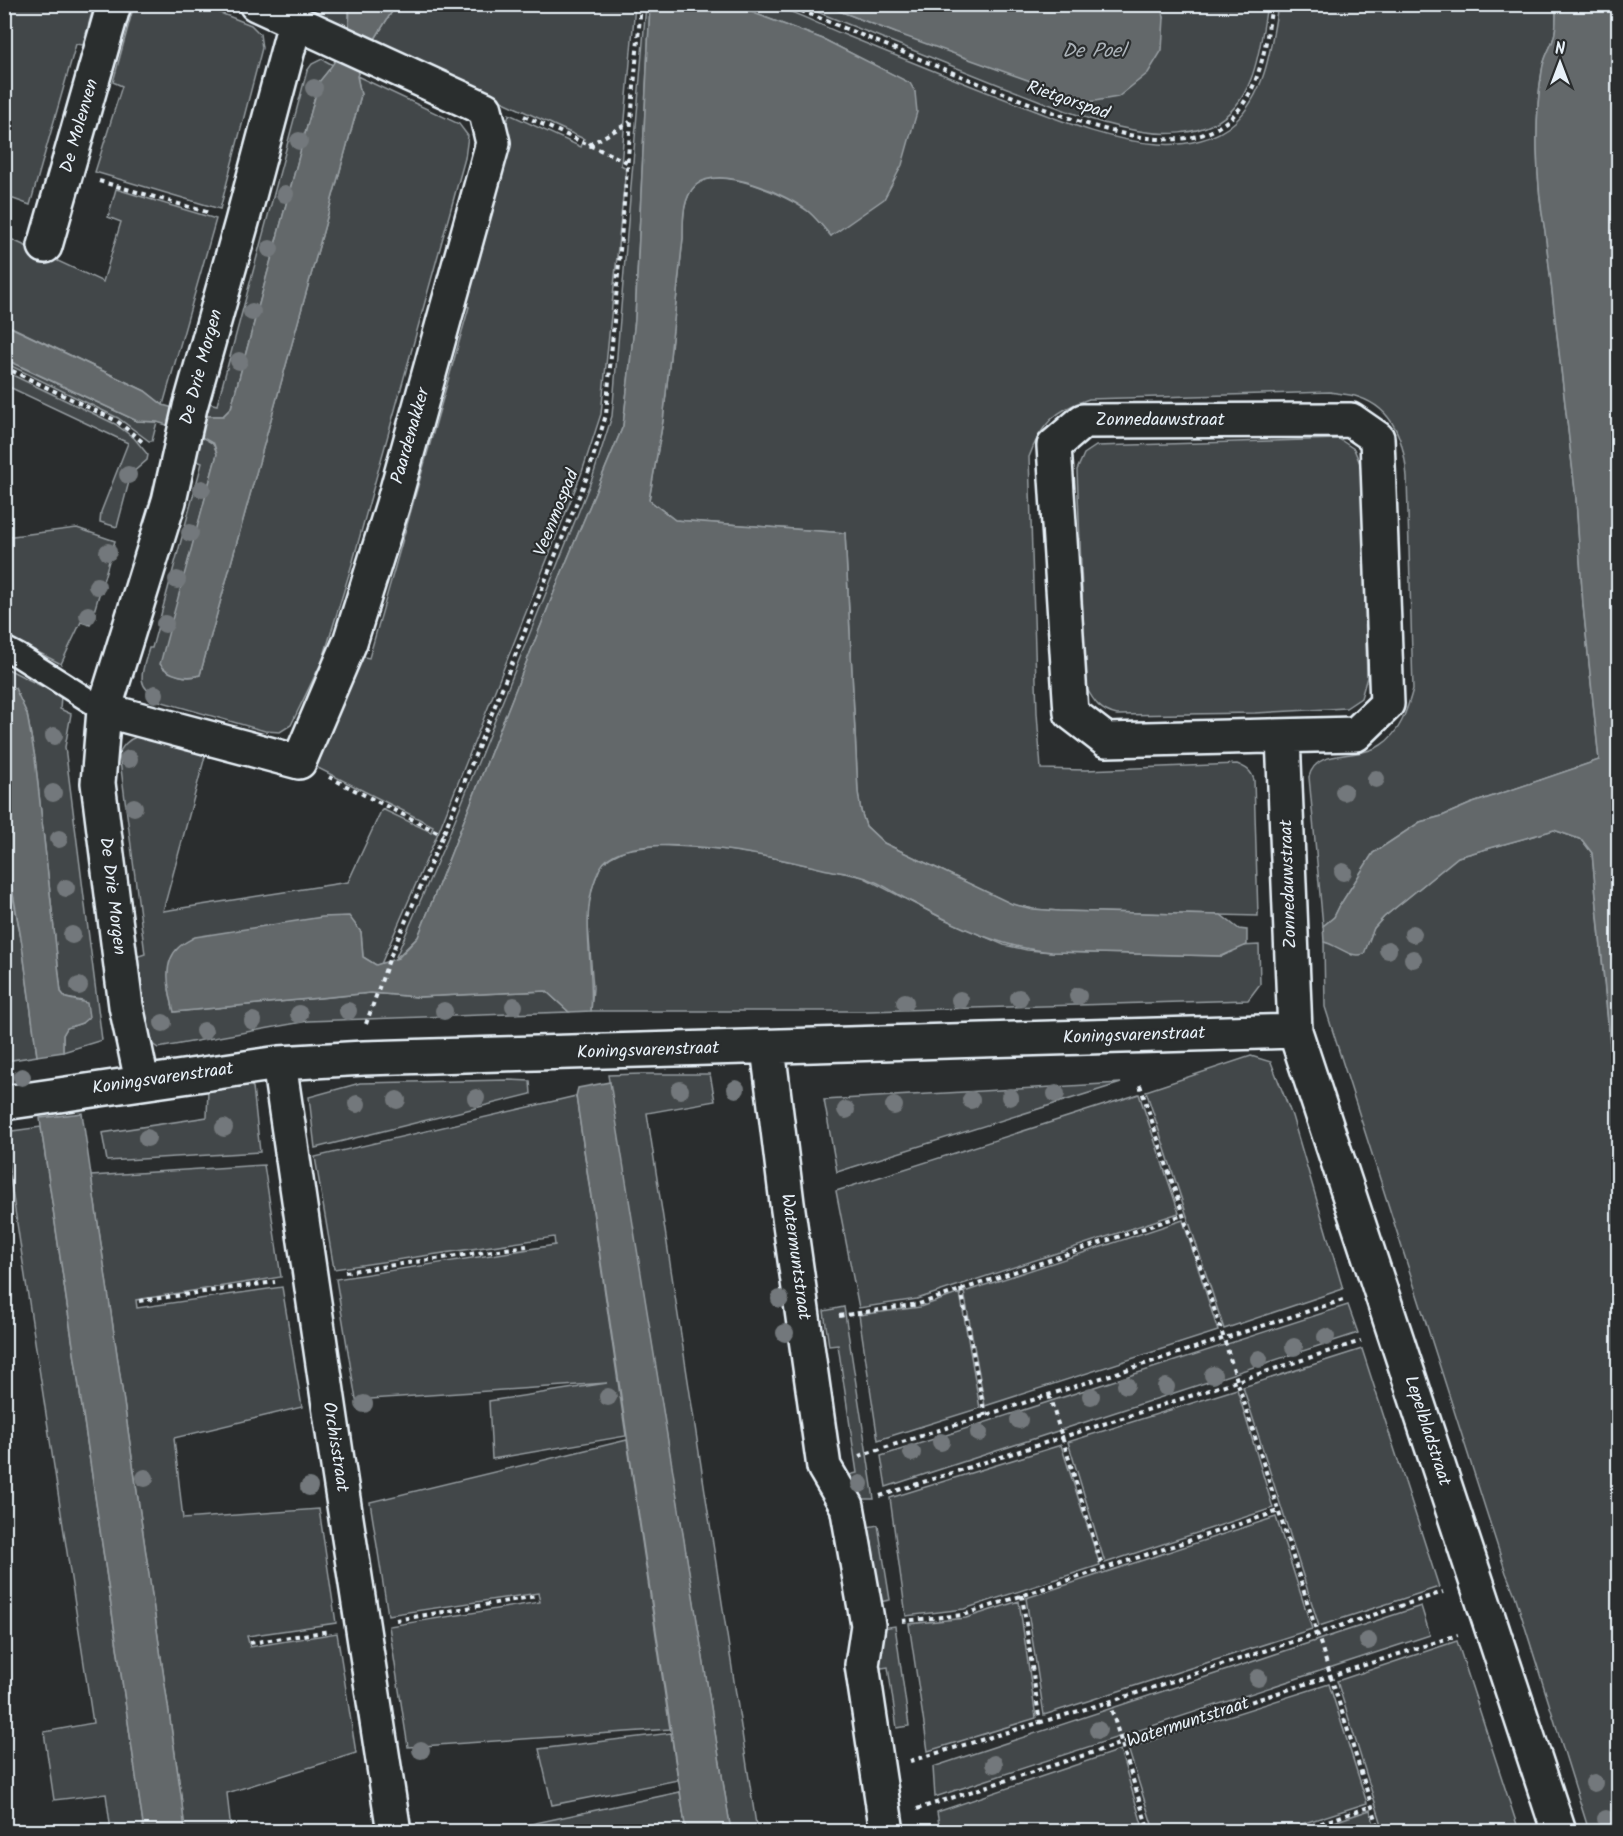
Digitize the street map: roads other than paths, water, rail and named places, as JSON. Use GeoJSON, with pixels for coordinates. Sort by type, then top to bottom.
{"type":"FeatureCollection","features":[{"type":"Feature","properties":{"kind":"street","name":"De Molenven"},"geometry":{"type":"LineString","coordinates":[[45,246],[114,4]]}},
{"type":"Feature","properties":{"kind":"street"},"geometry":{"type":"LineString","coordinates":[[256,4],[295,23]]}},
{"type":"Feature","properties":{"kind":"street","name":"Paardenakker"},"geometry":{"type":"LineString","coordinates":[[104,710],[299,762],[350,642],[393,504],[493,143],[485,109],[295,23]]}},
{"type":"Feature","properties":{"kind":"street","name":"De Drie Morgen"},"geometry":{"type":"LineString","coordinates":[[142,1081],[126,1006],[98,783],[104,710],[169,501],[190,407],[295,23]]}},
{"type":"Feature","properties":{"kind":"street","name":"Zonnedauwstraat"},"geometry":{"type":"LineString","coordinates":[[1351,420],[1377,438],[1387,704],[1356,734],[1284,737],[1106,740],[1071,713],[1054,446],[1083,421],[1351,420]]}},
{"type":"Feature","properties":{"kind":"street","name":"Zonnedauwstraat"},"geometry":{"type":"LineString","coordinates":[[1284,737],[1294,1031]]}},
{"type":"Feature","properties":{"kind":"street","name":"Koningsvarenstraat"},"geometry":{"type":"LineString","coordinates":[[4,1103],[142,1081],[279,1063],[364,1058],[1294,1031]]}},
{"type":"Feature","properties":{"kind":"street","name":"Lepelbladstraat"},"geometry":{"type":"LineString","coordinates":[[1294,1031],[1559,1832]]}},
{"type":"Feature","properties":{"kind":"street","name":"Watermuntstraat"},"geometry":{"type":"LineString","coordinates":[[768,1047],[824,1467],[847,1506],[868,1625],[862,1665],[886,1826]]}},
{"type":"Feature","properties":{"kind":"street","name":"Orchisstraat"},"geometry":{"type":"LineString","coordinates":[[279,1063],[394,1832]]}},
{"type":"Feature","properties":{"kind":"lane"},"geometry":{"type":"LineString","coordinates":[[4,648],[104,710]]}},
{"type":"Feature","properties":{"kind":"water"},"geometry":{"type":"Polygon","coordinates":[[[349,5],[396,5],[373,42],[357,76],[361,95],[200,675],[178,676],[160,664],[217,454],[214,444],[196,434],[157,422],[137,421],[5,359],[4,324],[145,391],[163,405],[201,416],[223,416],[231,408],[319,82],[338,56],[346,37],[349,27],[349,5]]]}},
{"type":"Feature","properties":{"kind":"water"},"geometry":{"type":"Polygon","coordinates":[[[650,5],[732,5],[823,39],[910,83],[915,92],[917,112],[902,165],[884,199],[831,236],[812,215],[799,205],[754,184],[721,178],[707,179],[691,190],[684,210],[663,421],[649,500],[675,520],[845,533],[858,792],[866,826],[884,843],[1012,904],[1033,909],[1059,911],[1221,915],[1239,929],[1247,930],[1247,945],[1222,956],[1033,950],[997,941],[962,927],[870,879],[741,852],[670,845],[639,847],[615,854],[600,868],[589,903],[591,1011],[569,1012],[546,991],[418,997],[371,993],[174,1012],[168,978],[170,961],[179,947],[195,937],[322,917],[349,916],[361,932],[363,957],[376,965],[398,958],[418,937],[560,577],[623,426],[635,319],[650,5]]]}},
{"type":"Feature","properties":{"kind":"water","name":"De Poel"},"geometry":{"type":"Polygon","coordinates":[[[824,5],[1162,5],[1164,18],[1162,50],[1148,73],[1118,97],[1089,102],[824,5]]]}},
{"type":"Feature","properties":{"kind":"water"},"geometry":{"type":"Polygon","coordinates":[[[1556,5],[1618,5],[1618,1126],[1592,853],[1582,840],[1554,830],[1458,857],[1384,917],[1374,928],[1364,954],[1354,955],[1324,942],[1323,926],[1334,917],[1373,853],[1420,822],[1599,760],[1583,605],[1576,499],[1538,173],[1539,89],[1543,64],[1554,36],[1556,5]]]}},
{"type":"Feature","properties":{"kind":"water"},"geometry":{"type":"Polygon","coordinates":[[[4,684],[15,688],[27,714],[35,758],[61,992],[66,998],[87,1003],[89,1017],[82,1023],[67,1028],[63,1035],[63,1052],[37,1056],[22,944],[5,848],[4,684]]]}},
{"type":"Feature","properties":{"kind":"water"},"geometry":{"type":"Polygon","coordinates":[[[610,1082],[731,1831],[686,1831],[576,1096],[578,1088],[610,1082]]]}},
{"type":"Feature","properties":{"kind":"water"},"geometry":{"type":"Polygon","coordinates":[[[82,1113],[185,1831],[144,1831],[41,1127],[40,1118],[82,1113]]]}}]}
